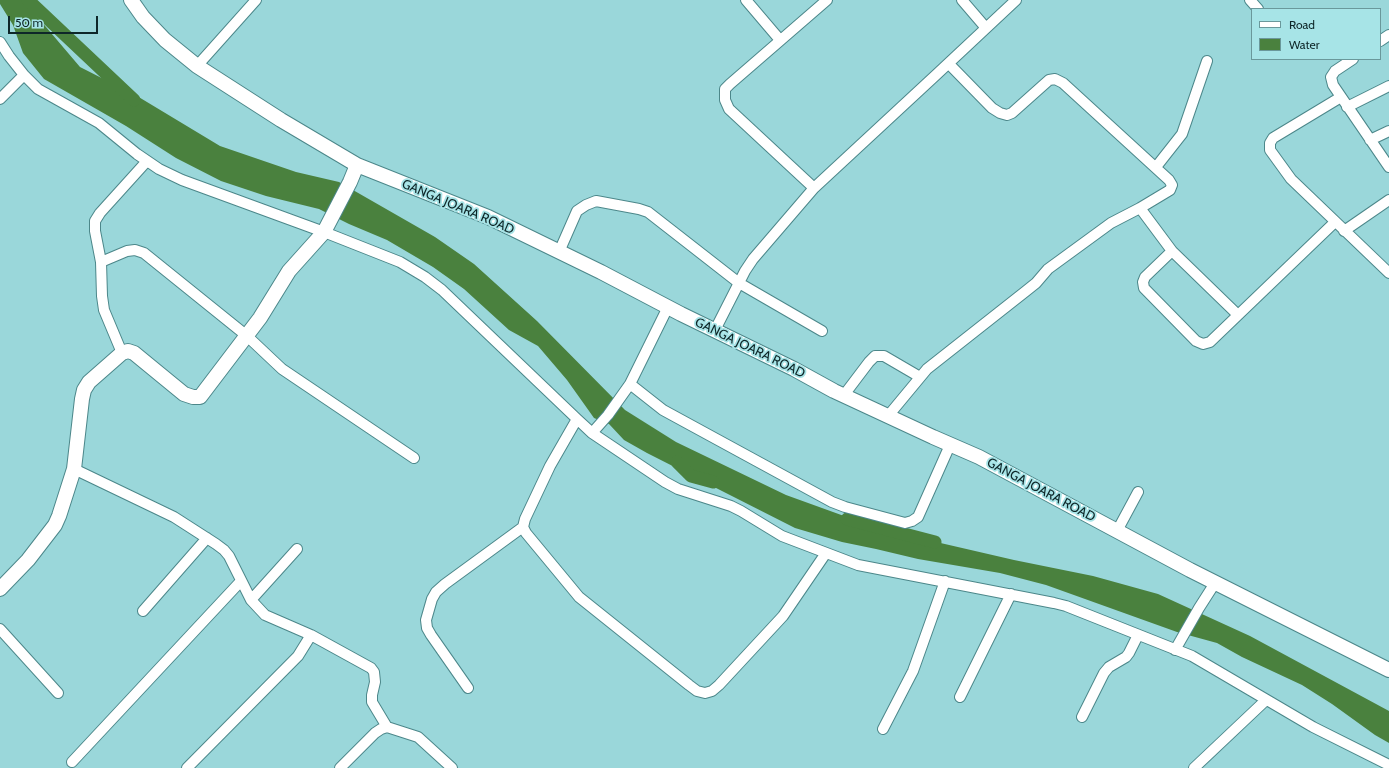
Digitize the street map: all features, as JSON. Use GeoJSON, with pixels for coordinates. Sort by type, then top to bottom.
{"type":"FeatureCollection","features":[{"type":"Feature","properties":{"kind":"main road","name":"GANGA JOARA ROAD"},"geometry":{"type":"LineString","coordinates":[[131,0],[143,17],[165,40],[197,66],[281,120],[356,165],[488,218],[601,272],[844,395],[979,457],[1215,583],[1389,670]]}},
{"type":"Feature","properties":{"kind":"main road"},"geometry":{"type":"LineString","coordinates":[[0,590],[28,560],[55,524],[74,469],[82,399],[84,390],[89,382],[122,353],[128,351],[134,353],[184,394],[193,397],[200,397],[260,318],[289,271],[327,227],[350,182],[356,165]]}},
{"type":"Feature","properties":{"kind":"street"},"geometry":{"type":"LineString","coordinates":[[197,66],[256,0]]}},
{"type":"Feature","properties":{"kind":"street"},"geometry":{"type":"LineString","coordinates":[[746,0],[780,40]]}},
{"type":"Feature","properties":{"kind":"street"},"geometry":{"type":"LineString","coordinates":[[814,188],[729,109],[725,100],[725,90],[827,0]]}},
{"type":"Feature","properties":{"kind":"street"},"geometry":{"type":"LineString","coordinates":[[962,0],[986,28]]}},
{"type":"Feature","properties":{"kind":"street"},"geometry":{"type":"LineString","coordinates":[[715,330],[753,259],[814,188],[949,64],[1016,0]]}},
{"type":"Feature","properties":{"kind":"street"},"geometry":{"type":"LineString","coordinates":[[1250,0],[1257,8]]}},
{"type":"Feature","properties":{"kind":"street"},"geometry":{"type":"LineString","coordinates":[[0,42],[24,76],[38,89],[99,123],[159,169],[182,180],[327,227],[400,262],[431,281],[592,433],[665,482],[678,489],[731,506],[782,536],[858,565],[1066,606],[1192,656],[1313,727],[1389,765]]}},
{"type":"Feature","properties":{"kind":"street"},"geometry":{"type":"LineString","coordinates":[[1352,60],[1335,71],[1331,77],[1333,85],[1389,167]]}},
{"type":"Feature","properties":{"kind":"street"},"geometry":{"type":"LineString","coordinates":[[1156,168],[1182,134],[1207,61]]}},
{"type":"Feature","properties":{"kind":"street"},"geometry":{"type":"LineString","coordinates":[[888,416],[920,377],[937,361],[1026,291],[1054,264],[1111,223],[1170,190],[1172,185],[1169,180],[1063,83],[1055,79],[1049,80],[1012,113],[1007,115],[992,108],[949,64]]}},
{"type":"Feature","properties":{"kind":"street"},"geometry":{"type":"LineString","coordinates":[[0,99],[24,76]]}},
{"type":"Feature","properties":{"kind":"street"},"geometry":{"type":"LineString","coordinates":[[1347,107],[1389,86]]}},
{"type":"Feature","properties":{"kind":"street"},"geometry":{"type":"LineString","coordinates":[[1341,97],[1273,138],[1270,143],[1270,150],[1291,179],[1389,273]]}},
{"type":"Feature","properties":{"kind":"street"},"geometry":{"type":"LineString","coordinates":[[1370,140],[1389,131]]}},
{"type":"Feature","properties":{"kind":"street"},"geometry":{"type":"LineString","coordinates":[[122,353],[104,310],[101,262],[94,231],[95,221],[100,213],[147,161]]}},
{"type":"Feature","properties":{"kind":"street"},"geometry":{"type":"LineString","coordinates":[[1344,231],[1389,200]]}},
{"type":"Feature","properties":{"kind":"street"},"geometry":{"type":"LineString","coordinates":[[559,252],[577,211],[586,205],[596,201],[632,207],[648,212],[739,283],[822,331]]}},
{"type":"Feature","properties":{"kind":"street"},"geometry":{"type":"LineString","coordinates":[[1140,208],[1172,251],[1238,315]]}},
{"type":"Feature","properties":{"kind":"street"},"geometry":{"type":"LineString","coordinates":[[1172,251],[1145,277],[1143,282],[1144,288],[1196,341],[1203,344],[1210,342],[1335,222]]}},
{"type":"Feature","properties":{"kind":"street"},"geometry":{"type":"LineString","coordinates":[[101,262],[127,251],[135,250],[144,253],[247,336],[291,375],[414,458]]}},
{"type":"Feature","properties":{"kind":"street"},"geometry":{"type":"LineString","coordinates":[[592,433],[608,415],[630,384],[668,306]]}},
{"type":"Feature","properties":{"kind":"street"},"geometry":{"type":"LineString","coordinates":[[844,395],[875,356],[884,356],[920,377]]}},
{"type":"Feature","properties":{"kind":"street"},"geometry":{"type":"LineString","coordinates":[[630,384],[663,410],[832,502],[845,507],[905,523],[918,517],[950,445]]}},
{"type":"Feature","properties":{"kind":"street"},"geometry":{"type":"LineString","coordinates":[[468,688],[427,628],[426,620],[432,599],[436,592],[445,584],[523,527],[525,519],[550,466],[576,419]]}},
{"type":"Feature","properties":{"kind":"street"},"geometry":{"type":"LineString","coordinates":[[74,469],[174,517],[207,538],[224,550],[229,556],[251,600],[264,615],[311,635],[371,668],[374,672],[375,682],[372,702],[387,727]]}},
{"type":"Feature","properties":{"kind":"street"},"geometry":{"type":"LineString","coordinates":[[1117,531],[1138,492]]}},
{"type":"Feature","properties":{"kind":"street"},"geometry":{"type":"LineString","coordinates":[[523,527],[526,533],[579,597],[688,685],[697,691],[705,693],[712,691],[719,685],[775,625],[826,553]]}},
{"type":"Feature","properties":{"kind":"street"},"geometry":{"type":"LineString","coordinates":[[143,611],[207,538]]}},
{"type":"Feature","properties":{"kind":"street"},"geometry":{"type":"LineString","coordinates":[[251,600],[297,548]]}},
{"type":"Feature","properties":{"kind":"street"},"geometry":{"type":"LineString","coordinates":[[72,762],[241,581]]}},
{"type":"Feature","properties":{"kind":"street"},"geometry":{"type":"LineString","coordinates":[[883,729],[914,666],[945,582]]}},
{"type":"Feature","properties":{"kind":"street"},"geometry":{"type":"LineString","coordinates":[[1175,650],[1215,583]]}},
{"type":"Feature","properties":{"kind":"street"},"geometry":{"type":"LineString","coordinates":[[960,697],[1011,594]]}},
{"type":"Feature","properties":{"kind":"street"},"geometry":{"type":"LineString","coordinates":[[0,629],[58,693]]}},
{"type":"Feature","properties":{"kind":"street"},"geometry":{"type":"LineString","coordinates":[[187,768],[298,656],[311,635]]}},
{"type":"Feature","properties":{"kind":"street"},"geometry":{"type":"LineString","coordinates":[[1082,717],[1104,673],[1109,667],[1130,653],[1138,635]]}},
{"type":"Feature","properties":{"kind":"street"},"geometry":{"type":"LineString","coordinates":[[1194,768],[1266,700]]}},
{"type":"Feature","properties":{"kind":"street"},"geometry":{"type":"LineString","coordinates":[[340,768],[375,733],[387,727],[418,737],[452,768]]}},
{"type":"Feature","properties":{"kind":"water"},"geometry":{"type":"Polygon","coordinates":[[[0,0],[23,0],[80,67],[137,96],[220,146],[296,172],[339,182],[435,237],[474,264],[537,321],[625,410],[676,442],[786,495],[880,529],[1014,560],[1093,576],[1158,594],[1250,636],[1389,711],[1389,743],[1302,685],[1242,657],[1217,643],[1177,632],[1046,585],[1000,573],[918,559],[842,542],[795,528],[647,453],[624,440],[609,424],[594,418],[567,380],[538,346],[509,330],[464,289],[433,267],[387,240],[349,224],[319,209],[266,196],[221,181],[176,158],[126,126],[44,79],[23,53],[13,25],[0,4],[0,0]]]}},
{"type":"Feature","properties":{"kind":"waterway"},"geometry":{"type":"LineString","coordinates":[[28,0],[134,100]]}},
{"type":"Feature","properties":{"kind":"waterway"},"geometry":{"type":"LineString","coordinates":[[677,462],[691,476],[713,482]]}},
{"type":"Feature","properties":{"kind":"waterway"},"geometry":{"type":"LineString","coordinates":[[847,519],[935,542]]}}]}
